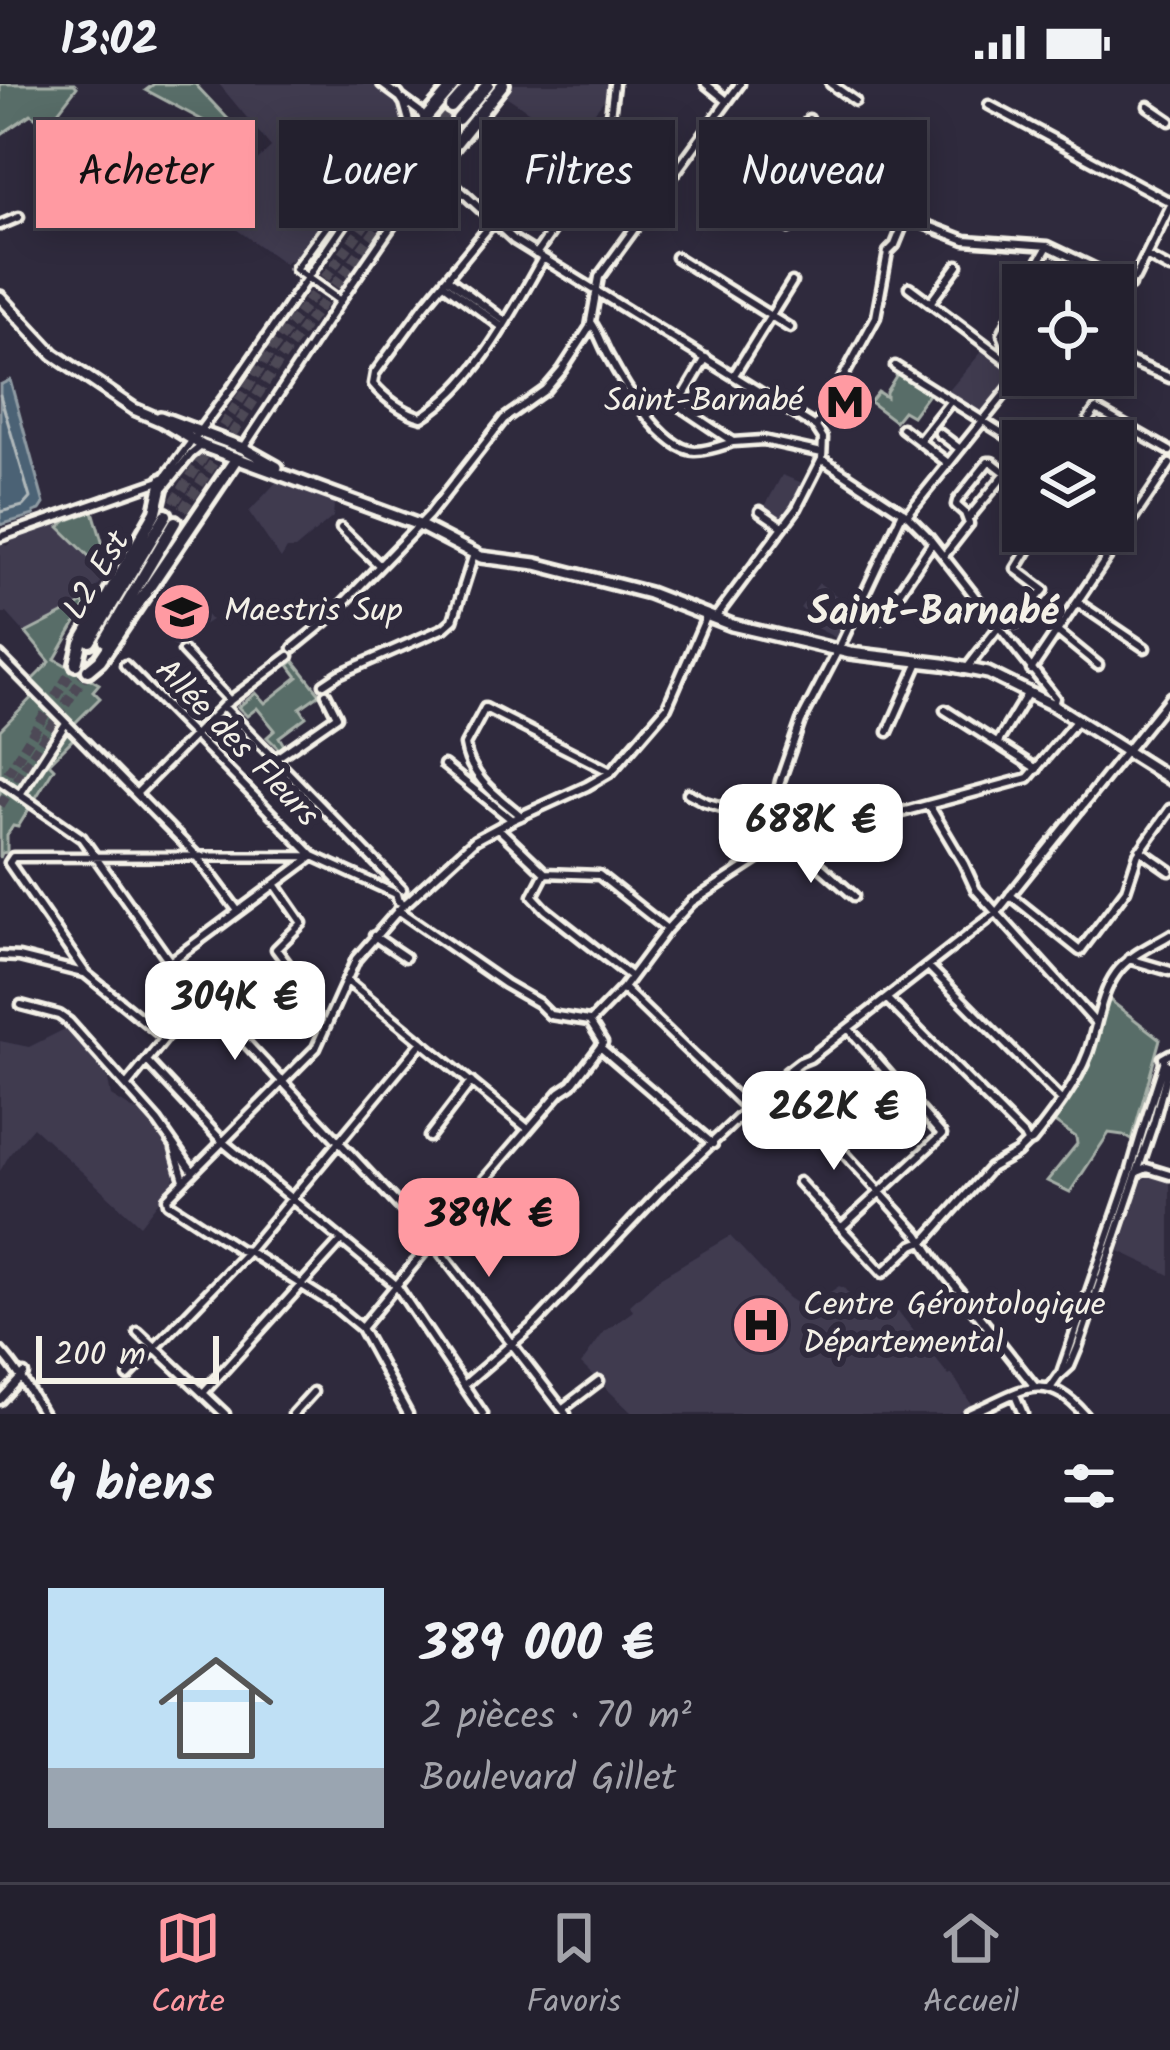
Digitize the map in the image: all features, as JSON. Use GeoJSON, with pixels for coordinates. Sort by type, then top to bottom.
{"type":"FeatureCollection","features":[{"type":"Feature","properties":{"kind":"highway"},"geometry":{"type":"LineString","coordinates":[[425,119],[455,84]]}},
{"type":"Feature","properties":{"kind":"highway"},"geometry":{"type":"LineString","coordinates":[[471,84],[455,113],[488,84]]}},
{"type":"Feature","properties":{"kind":"highway"},"geometry":{"type":"LineString","coordinates":[[458,140],[503,84]]}},
{"type":"Feature","properties":{"kind":"highway"},"geometry":{"type":"LineString","coordinates":[[161,484],[156,511],[81,644],[82,667],[100,660],[240,453]]}},
{"type":"Feature","properties":{"kind":"highway","name":"L2 Est"},"geometry":{"type":"LineString","coordinates":[[82,667],[170,519]]}},
{"type":"Feature","properties":{"kind":"main road"},"geometry":{"type":"LineString","coordinates":[[0,297],[53,354],[134,409],[203,446],[240,453]]}},
{"type":"Feature","properties":{"kind":"main road"},"geometry":{"type":"LineString","coordinates":[[152,416],[200,430],[286,474],[419,525],[474,554],[536,564],[637,590],[732,626],[838,650],[988,674],[1053,705],[1170,779]]}},
{"type":"Feature","properties":{"kind":"street"},"geometry":{"type":"LineString","coordinates":[[382,84],[425,119]]}},
{"type":"Feature","properties":{"kind":"street"},"geometry":{"type":"LineString","coordinates":[[488,228],[372,378],[376,389],[418,416],[429,413],[467,376],[504,324],[594,170],[614,84]]}},
{"type":"Feature","properties":{"kind":"street"},"geometry":{"type":"LineString","coordinates":[[706,84],[727,101]]}},
{"type":"Feature","properties":{"kind":"street"},"geometry":{"type":"LineString","coordinates":[[136,794],[227,704],[326,622],[419,525],[504,419],[545,390],[586,335],[600,275],[740,84]]}},
{"type":"Feature","properties":{"kind":"street"},"geometry":{"type":"LineString","coordinates":[[831,84],[854,101]]}},
{"type":"Feature","properties":{"kind":"street"},"geometry":{"type":"LineString","coordinates":[[398,94],[409,120]]}},
{"type":"Feature","properties":{"kind":"street"},"geometry":{"type":"LineString","coordinates":[[989,105],[1170,204],[1134,278]]}},
{"type":"Feature","properties":{"kind":"street"},"geometry":{"type":"LineString","coordinates":[[1148,106],[1170,121]]}},
{"type":"Feature","properties":{"kind":"street"},"geometry":{"type":"LineString","coordinates":[[458,190],[482,212]]}},
{"type":"Feature","properties":{"kind":"street"},"geometry":{"type":"LineString","coordinates":[[0,225],[19,217]]}},
{"type":"Feature","properties":{"kind":"street"},"geometry":{"type":"LineString","coordinates":[[927,225],[965,240],[1048,246],[1086,264]]}},
{"type":"Feature","properties":{"kind":"street"},"geometry":{"type":"LineString","coordinates":[[325,228],[295,268],[340,301]]}},
{"type":"Feature","properties":{"kind":"street"},"geometry":{"type":"LineString","coordinates":[[161,484],[343,228]]}},
{"type":"Feature","properties":{"kind":"street"},"geometry":{"type":"LineString","coordinates":[[240,453],[390,228]]}},
{"type":"Feature","properties":{"kind":"street"},"geometry":{"type":"LineString","coordinates":[[408,1414],[362,1328],[168,1203],[169,1194],[316,1048],[356,958],[405,904],[462,850],[611,772],[668,707],[711,616],[783,527],[822,456],[823,438],[816,427],[500,228]]}},
{"type":"Feature","properties":{"kind":"street"},"geometry":{"type":"LineString","coordinates":[[816,427],[876,317],[888,252],[902,228]]}},
{"type":"Feature","properties":{"kind":"street"},"geometry":{"type":"LineString","coordinates":[[1038,264],[1048,246]]}},
{"type":"Feature","properties":{"kind":"street"},"geometry":{"type":"LineString","coordinates":[[1146,256],[1170,269]]}},
{"type":"Feature","properties":{"kind":"street"},"geometry":{"type":"LineString","coordinates":[[676,257],[790,328]]}},
{"type":"Feature","properties":{"kind":"street"},"geometry":{"type":"LineString","coordinates":[[930,302],[958,265]]}},
{"type":"Feature","properties":{"kind":"street"},"geometry":{"type":"LineString","coordinates":[[445,281],[504,324]]}},
{"type":"Feature","properties":{"kind":"street"},"geometry":{"type":"LineString","coordinates":[[734,376],[792,282]]}},
{"type":"Feature","properties":{"kind":"street"},"geometry":{"type":"LineString","coordinates":[[910,287],[1002,356]]}},
{"type":"Feature","properties":{"kind":"street"},"geometry":{"type":"LineString","coordinates":[[591,322],[656,429],[689,450],[733,442],[774,442],[822,456],[905,513],[1007,635],[1055,698],[1053,705]]}},
{"type":"Feature","properties":{"kind":"street"},"geometry":{"type":"LineString","coordinates":[[706,358],[678,405],[733,442]]}},
{"type":"Feature","properties":{"kind":"street"},"geometry":{"type":"LineString","coordinates":[[1134,363],[1170,378]]}},
{"type":"Feature","properties":{"kind":"street"},"geometry":{"type":"LineString","coordinates":[[895,366],[1002,433]]}},
{"type":"Feature","properties":{"kind":"street"},"geometry":{"type":"LineString","coordinates":[[764,854],[795,736],[905,513],[1002,396]]}},
{"type":"Feature","properties":{"kind":"street"},"geometry":{"type":"LineString","coordinates":[[919,441],[951,400]]}},
{"type":"Feature","properties":{"kind":"street"},"geometry":{"type":"LineString","coordinates":[[1089,419],[1096,409],[1170,451]]}},
{"type":"Feature","properties":{"kind":"street"},"geometry":{"type":"LineString","coordinates":[[902,428],[948,464]]}},
{"type":"Feature","properties":{"kind":"street"},"geometry":{"type":"LineString","coordinates":[[939,433],[959,448]]}},
{"type":"Feature","properties":{"kind":"street"},"geometry":{"type":"LineString","coordinates":[[0,538],[108,497],[171,481],[203,446]]}},
{"type":"Feature","properties":{"kind":"street"},"geometry":{"type":"LineString","coordinates":[[944,556],[968,526],[956,502],[992,462],[1006,473],[968,519]]}},
{"type":"Feature","properties":{"kind":"street"},"geometry":{"type":"LineString","coordinates":[[1031,670],[1170,464]]}},
{"type":"Feature","properties":{"kind":"street"},"geometry":{"type":"LineString","coordinates":[[760,512],[783,527]]}},
{"type":"Feature","properties":{"kind":"street"},"geometry":{"type":"LineString","coordinates":[[340,528],[380,566]]}},
{"type":"Feature","properties":{"kind":"street"},"geometry":{"type":"LineString","coordinates":[[859,607],[882,618],[933,542]]}},
{"type":"Feature","properties":{"kind":"street"},"geometry":{"type":"LineString","coordinates":[[1016,623],[1044,590],[1016,569],[1026,552]]}},
{"type":"Feature","properties":{"kind":"street"},"geometry":{"type":"LineString","coordinates":[[324,684],[444,628],[453,620],[474,554]]}},
{"type":"Feature","properties":{"kind":"street"},"geometry":{"type":"LineString","coordinates":[[1077,602],[1145,648]]}},
{"type":"Feature","properties":{"kind":"street"},"geometry":{"type":"LineString","coordinates":[[967,668],[998,628]]}},
{"type":"Feature","properties":{"kind":"street"},"geometry":{"type":"LineString","coordinates":[[1057,632],[1098,665]]}},
{"type":"Feature","properties":{"kind":"street"},"geometry":{"type":"LineString","coordinates":[[183,651],[275,759],[399,891],[398,901],[550,1015],[590,1022],[603,1042],[362,1328]]}},
{"type":"Feature","properties":{"kind":"street"},"geometry":{"type":"LineString","coordinates":[[0,656],[197,856],[238,911]]}},
{"type":"Feature","properties":{"kind":"street"},"geometry":{"type":"LineString","coordinates":[[888,731],[920,662]]}},
{"type":"Feature","properties":{"kind":"street","name":"Allée des Fleurs"},"geometry":{"type":"LineString","coordinates":[[125,665],[313,856]]}},
{"type":"Feature","properties":{"kind":"street"},"geometry":{"type":"LineString","coordinates":[[998,742],[1029,692]]}},
{"type":"Feature","properties":{"kind":"street"},"geometry":{"type":"LineString","coordinates":[[275,759],[337,716],[326,694]]}},
{"type":"Feature","properties":{"kind":"street"},"geometry":{"type":"LineString","coordinates":[[464,1385],[512,1345],[660,1192],[800,1062],[996,913],[1169,700]]}},
{"type":"Feature","properties":{"kind":"street"},"geometry":{"type":"LineString","coordinates":[[521,816],[481,781],[466,757],[464,745],[485,708],[611,772]]}},
{"type":"Feature","properties":{"kind":"street"},"geometry":{"type":"LineString","coordinates":[[945,710],[1037,769]]}},
{"type":"Feature","properties":{"kind":"street"},"geometry":{"type":"LineString","coordinates":[[590,1022],[698,897],[764,854],[1028,778],[1077,720]]}},
{"type":"Feature","properties":{"kind":"street"},"geometry":{"type":"LineString","coordinates":[[20,794],[67,723]]}},
{"type":"Feature","properties":{"kind":"street"},"geometry":{"type":"LineString","coordinates":[[444,765],[512,820]]}},
{"type":"Feature","properties":{"kind":"street"},"geometry":{"type":"LineString","coordinates":[[0,782],[82,838],[170,962],[432,1241],[564,1411],[598,1381]]}},
{"type":"Feature","properties":{"kind":"street"},"geometry":{"type":"LineString","coordinates":[[688,793],[772,823]]}},
{"type":"Feature","properties":{"kind":"street"},"geometry":{"type":"LineString","coordinates":[[929,805],[976,890],[1096,1023]]}},
{"type":"Feature","properties":{"kind":"street"},"geometry":{"type":"LineString","coordinates":[[1010,895],[1080,951],[1126,890],[1140,850],[1170,809]]}},
{"type":"Feature","properties":{"kind":"street"},"geometry":{"type":"LineString","coordinates":[[498,828],[545,873],[599,875],[668,929]]}},
{"type":"Feature","properties":{"kind":"street"},"geometry":{"type":"LineString","coordinates":[[796,845],[854,896]]}},
{"type":"Feature","properties":{"kind":"street"},"geometry":{"type":"LineString","coordinates":[[1140,850],[1170,872]]}},
{"type":"Feature","properties":{"kind":"street"},"geometry":{"type":"LineString","coordinates":[[165,1037],[86,974],[9,863],[13,856],[313,856],[399,891],[409,890],[405,904]]}},
{"type":"Feature","properties":{"kind":"street"},"geometry":{"type":"LineString","coordinates":[[170,962],[313,856]]}},
{"type":"Feature","properties":{"kind":"street"},"geometry":{"type":"LineString","coordinates":[[545,873],[533,896],[630,976]]}},
{"type":"Feature","properties":{"kind":"street"},"geometry":{"type":"LineString","coordinates":[[276,886],[302,923],[276,949],[288,965]]}},
{"type":"Feature","properties":{"kind":"street"},"geometry":{"type":"LineString","coordinates":[[799,1182],[883,1273],[922,1242],[990,1168],[1032,1141],[1062,1101],[1089,1049],[1115,974],[1129,959],[1170,934]]}},
{"type":"Feature","properties":{"kind":"street"},"geometry":{"type":"LineString","coordinates":[[374,936],[405,957]]}},
{"type":"Feature","properties":{"kind":"street"},"geometry":{"type":"LineString","coordinates":[[0,956],[86,974]]}},
{"type":"Feature","properties":{"kind":"street"},"geometry":{"type":"LineString","coordinates":[[1129,959],[1170,971]]}},
{"type":"Feature","properties":{"kind":"street"},"geometry":{"type":"LineString","coordinates":[[928,967],[1062,1101]]}},
{"type":"Feature","properties":{"kind":"street"},"geometry":{"type":"LineString","coordinates":[[346,980],[528,1129]]}},
{"type":"Feature","properties":{"kind":"street"},"geometry":{"type":"LineString","coordinates":[[623,988],[749,1110]]}},
{"type":"Feature","properties":{"kind":"street"},"geometry":{"type":"LineString","coordinates":[[127,1085],[200,995]]}},
{"type":"Feature","properties":{"kind":"street"},"geometry":{"type":"LineString","coordinates":[[887,999],[1027,1143]]}},
{"type":"Feature","properties":{"kind":"street"},"geometry":{"type":"LineString","coordinates":[[21,1005],[69,1022],[127,1085],[193,1172]]}},
{"type":"Feature","properties":{"kind":"street"},"geometry":{"type":"LineString","coordinates":[[842,1228],[942,1135],[849,1028]]}},
{"type":"Feature","properties":{"kind":"street"},"geometry":{"type":"LineString","coordinates":[[128,1376],[248,1251],[422,1042]]}},
{"type":"Feature","properties":{"kind":"street"},"geometry":{"type":"LineString","coordinates":[[600,1047],[713,1144]]}},
{"type":"Feature","properties":{"kind":"street"},"geometry":{"type":"LineString","coordinates":[[1052,1387],[1138,1166],[1168,1064],[1164,1056],[1170,1054]]}},
{"type":"Feature","properties":{"kind":"street"},"geometry":{"type":"LineString","coordinates":[[146,1061],[224,1143],[396,1285],[483,1414]]}},
{"type":"Feature","properties":{"kind":"street"},"geometry":{"type":"LineString","coordinates":[[429,1137],[471,1082]]}},
{"type":"Feature","properties":{"kind":"street"},"geometry":{"type":"LineString","coordinates":[[778,1082],[880,1192],[1035,1387]]}},
{"type":"Feature","properties":{"kind":"street"},"geometry":{"type":"LineString","coordinates":[[173,1145],[184,1180]]}},
{"type":"Feature","properties":{"kind":"street"},"geometry":{"type":"LineString","coordinates":[[1138,1166],[1170,1175]]}},
{"type":"Feature","properties":{"kind":"street"},"geometry":{"type":"LineString","coordinates":[[203,1393],[342,1240]]}},
{"type":"Feature","properties":{"kind":"street"},"geometry":{"type":"LineString","coordinates":[[138,1332],[225,1414]]}},
{"type":"Feature","properties":{"kind":"street"},"geometry":{"type":"LineString","coordinates":[[0,1351],[43,1414]]}},
{"type":"Feature","properties":{"kind":"street"},"geometry":{"type":"LineString","coordinates":[[0,1400],[21,1377]]}},
{"type":"Feature","properties":{"kind":"street"},"geometry":{"type":"LineString","coordinates":[[969,1414],[1035,1387],[1052,1387],[1084,1414]]}},
{"type":"Feature","properties":{"kind":"street"},"geometry":{"type":"LineString","coordinates":[[293,1414],[314,1393]]}},
{"type":"Feature","properties":{"kind":"street"},"geometry":{"type":"LineString","coordinates":[[1015,1395],[1023,1414]]}},
{"type":"Feature","properties":{"kind":"shaded area"},"geometry":{"type":"Polygon","coordinates":[[[219,84],[371,84],[397,103],[402,120],[279,120],[279,228],[324,228],[297,264],[288,260],[285,264],[234,228],[255,228],[255,162],[271,147],[255,128],[255,120],[249,120],[219,84]]]}},
{"type":"Feature","properties":{"kind":"shaded area"},"geometry":{"type":"Polygon","coordinates":[[[514,84],[609,84],[604,100],[588,120],[541,120],[506,96],[514,84]]]}},
{"type":"Feature","properties":{"kind":"shaded area"},"geometry":{"type":"Polygon","coordinates":[[[984,349],[1002,362],[1002,388],[980,415],[946,394],[984,349]]]}},
{"type":"Feature","properties":{"kind":"shaded area"},"geometry":{"type":"Polygon","coordinates":[[[782,475],[805,484],[780,522],[763,510],[782,475]]]}},
{"type":"Feature","properties":{"kind":"shaded area"},"geometry":{"type":"Polygon","coordinates":[[[280,478],[333,498],[334,504],[333,517],[295,549],[287,549],[281,559],[249,512],[280,478]]]}},
{"type":"Feature","properties":{"kind":"shaded area"},"geometry":{"type":"Polygon","coordinates":[[[55,524],[107,576],[82,603],[25,633],[7,613],[0,615],[0,543],[7,546],[16,537],[55,524]]]}},
{"type":"Feature","properties":{"kind":"shaded area","name":"Maestris Sup"},"geometry":{"type":"Polygon","coordinates":[[[177,582],[211,620],[180,652],[169,641],[169,626],[154,605],[177,582]]]}},
{"type":"Feature","properties":{"kind":"shaded area"},"geometry":{"type":"Polygon","coordinates":[[[819,583],[851,606],[836,638],[805,622],[809,615],[800,608],[819,583]]]}},
{"type":"Feature","properties":{"kind":"shaded area"},"geometry":{"type":"Polygon","coordinates":[[[67,1028],[106,1070],[111,1096],[147,1118],[174,1158],[171,1185],[140,1225],[33,1127],[0,1171],[0,1041],[29,1047],[67,1028]]]}},
{"type":"Feature","properties":{"kind":"shaded area"},"geometry":{"type":"Polygon","coordinates":[[[1143,1179],[1170,1182],[1170,1275],[1119,1251],[1143,1179]]]}},
{"type":"Feature","properties":{"kind":"shaded area","name":"Centre Gérontologique Départemental"},"geometry":{"type":"Polygon","coordinates":[[[730,1236],[797,1304],[810,1306],[839,1286],[876,1323],[898,1311],[952,1374],[973,1407],[956,1414],[633,1414],[581,1364],[604,1332],[633,1311],[630,1305],[661,1277],[730,1236]]]}},
{"type":"Feature","properties":{"kind":"green space"},"geometry":{"type":"Polygon","coordinates":[[[0,84],[77,87],[52,120],[31,114],[0,135],[0,84]]]}},
{"type":"Feature","properties":{"kind":"green space"},"geometry":{"type":"Polygon","coordinates":[[[154,84],[195,84],[229,120],[202,120],[146,90],[154,84]]]}},
{"type":"Feature","properties":{"kind":"green space"},"geometry":{"type":"Polygon","coordinates":[[[899,371],[929,393],[912,416],[903,411],[895,421],[870,402],[878,392],[886,397],[899,371]]]}},
{"type":"Feature","properties":{"kind":"green space"},"geometry":{"type":"Polygon","coordinates":[[[93,511],[109,565],[117,566],[109,580],[59,527],[93,511]]]}},
{"type":"Feature","properties":{"kind":"green space"},"geometry":{"type":"Polygon","coordinates":[[[84,603],[55,659],[99,684],[93,691],[100,698],[68,730],[74,738],[49,763],[54,768],[18,827],[13,826],[7,835],[7,852],[0,858],[0,730],[39,690],[31,681],[50,662],[26,633],[84,603]]]}},
{"type":"Feature","properties":{"kind":"green space"},"geometry":{"type":"Polygon","coordinates":[[[294,661],[320,694],[300,708],[306,717],[279,737],[285,747],[281,751],[267,737],[275,730],[257,708],[247,716],[238,707],[256,693],[265,703],[298,677],[289,665],[294,661]]]}},
{"type":"Feature","properties":{"kind":"green space"},"geometry":{"type":"Polygon","coordinates":[[[1107,998],[1160,1039],[1132,1140],[1109,1133],[1070,1192],[1047,1181],[1077,1144],[1076,1137],[1053,1121],[1087,1057],[1107,998]]]}},
{"type":"Feature","properties":{"kind":"water"},"geometry":{"type":"Polygon","coordinates":[[[10,380],[44,504],[34,515],[0,525],[0,385],[10,380]]]}},
{"type":"Feature","properties":{"kind":"tunnel"},"geometry":{"type":"LineString","coordinates":[[166,515],[270,353],[451,107]]}},
{"type":"Feature","properties":{"kind":"tunnel"},"geometry":{"type":"LineString","coordinates":[[175,522],[280,360],[458,119]]}},
{"type":"Feature","properties":{"kind":"tunnel"},"geometry":{"type":"LineString","coordinates":[[1008,633],[1016,623]]}},
{"type":"Feature","properties":{"kind":"tunnel"},"geometry":{"type":"LineString","coordinates":[[0,786],[76,664]]}},
{"type":"Feature","properties":{"kind":"tunnel"},"geometry":{"type":"LineString","coordinates":[[0,805],[88,670]]}},
{"type":"Feature","properties":{"kind":"place","name":"Saint-Barnabé"},"geometry":{"type":"Point","coordinates":[845,402]}},
{"type":"Feature","properties":{"kind":"place","name":"Maestris Sup"},"geometry":{"type":"Point","coordinates":[182,612]}},
{"type":"Feature","properties":{"kind":"place","name":"Centre Gérontologique Départemental"},"geometry":{"type":"Point","coordinates":[761,1325]}},
{"type":"Feature","properties":{"kind":"district","name":"Saint-Barnabé"},"geometry":{"type":"Point","coordinates":[933,614]}}]}
